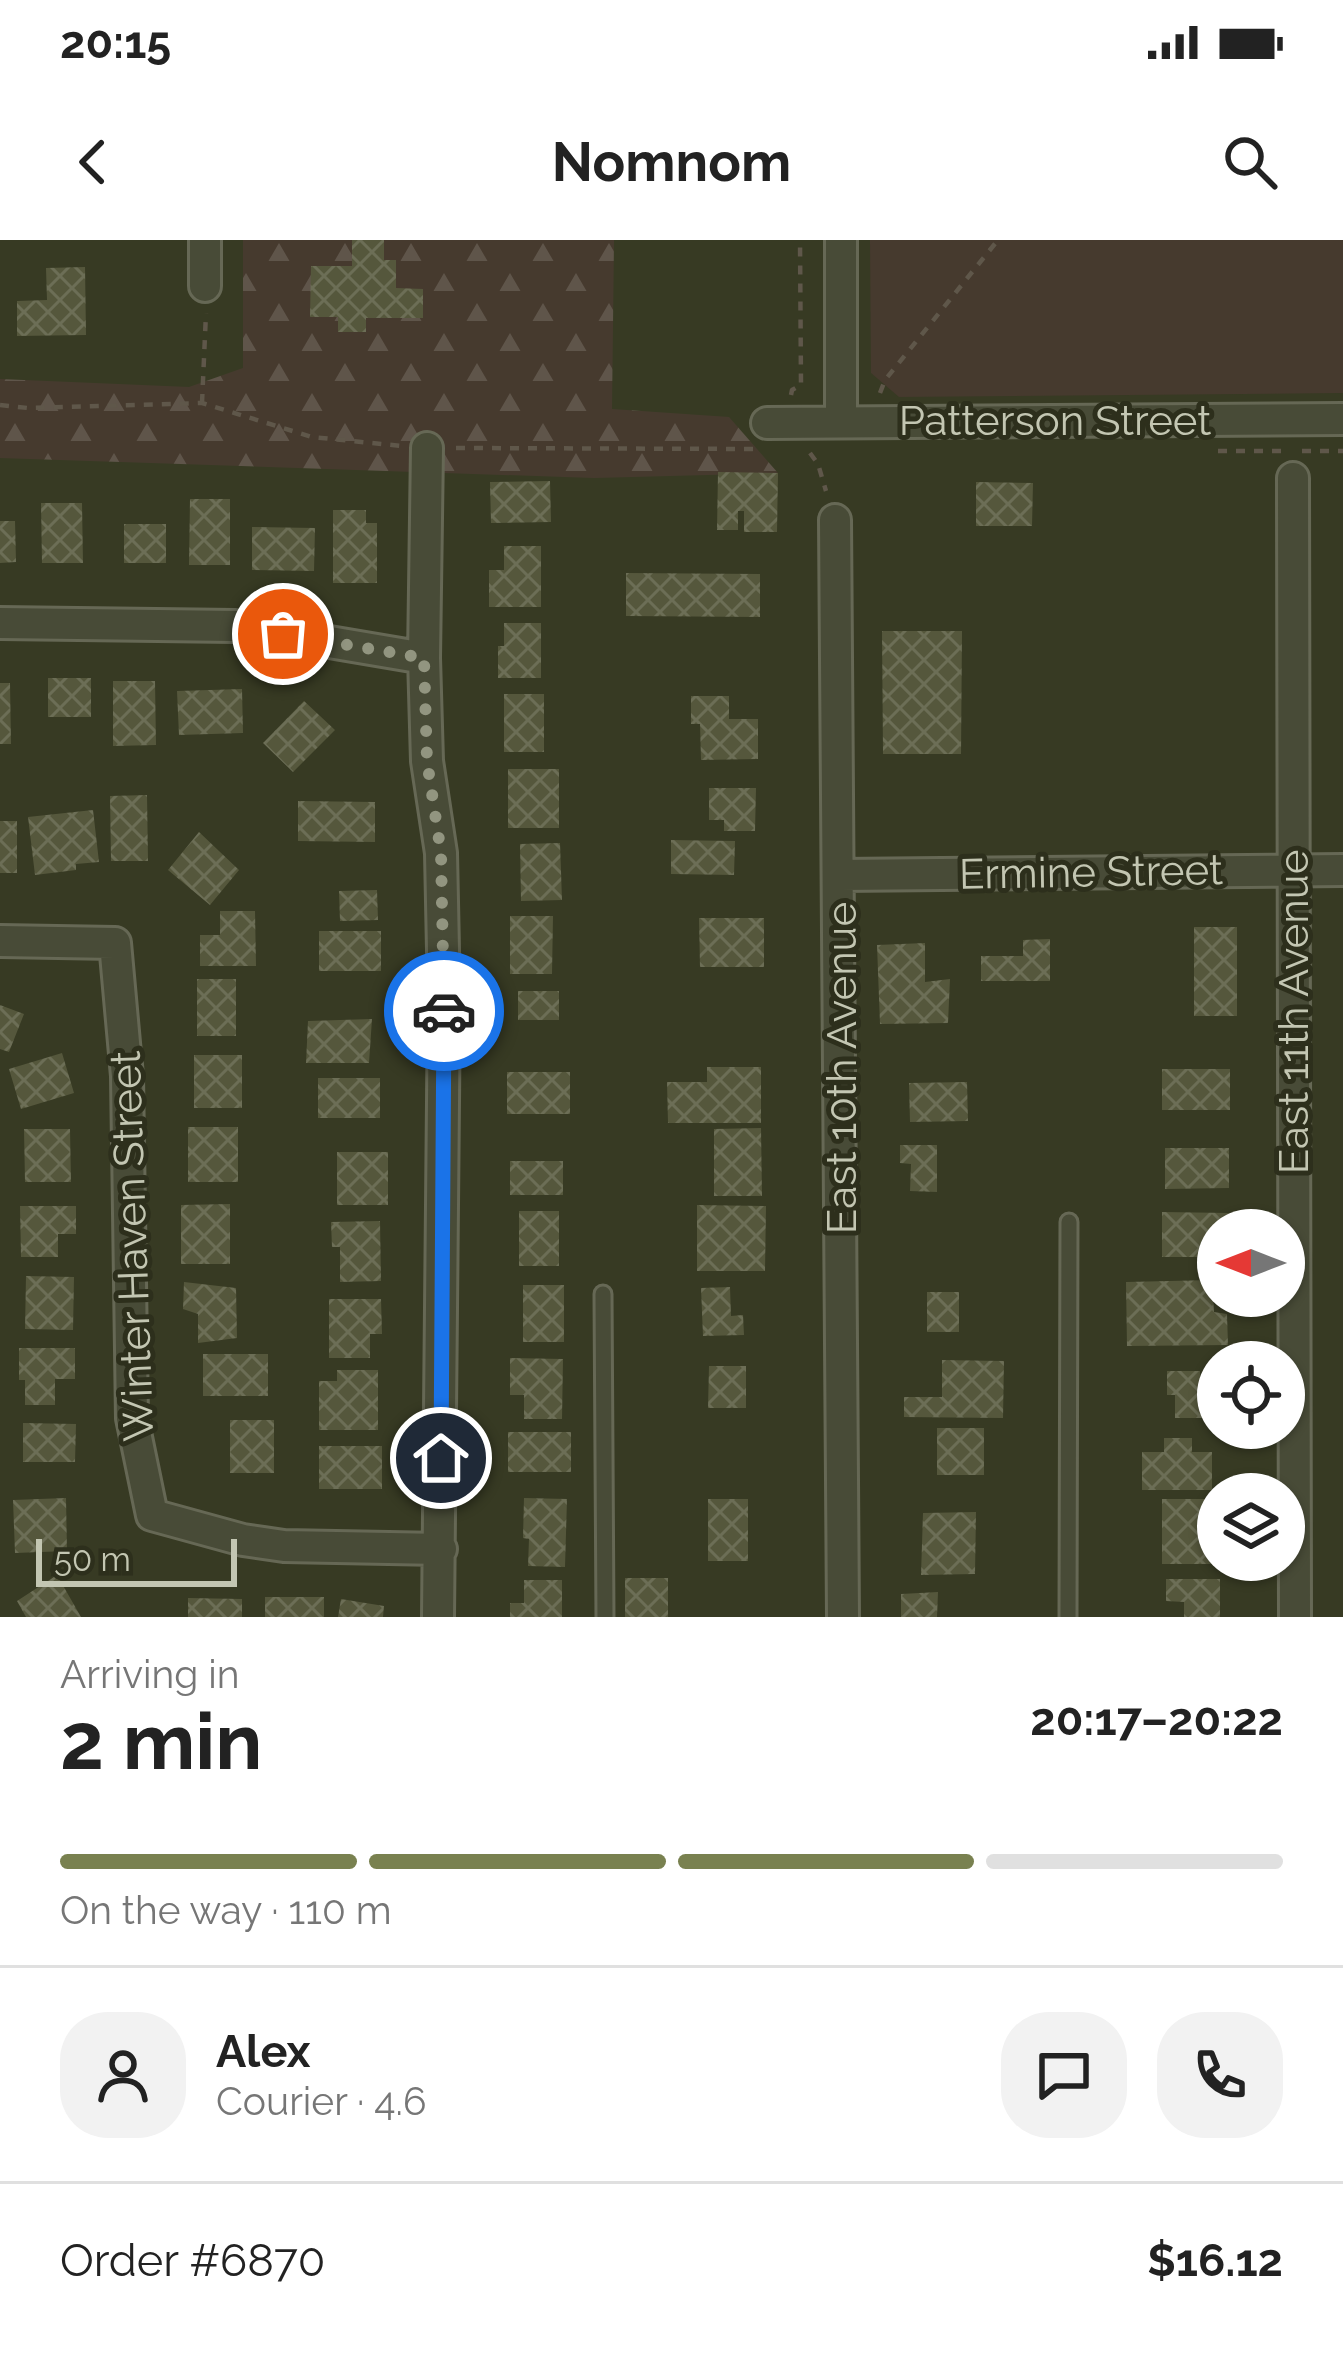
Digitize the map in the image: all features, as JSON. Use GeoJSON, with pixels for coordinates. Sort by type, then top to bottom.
{"type":"FeatureCollection","features":[{"type":"Feature","properties":{"kind":"street"},"geometry":{"type":"LineString","coordinates":[[205,286],[206,240]]}},
{"type":"Feature","properties":{"kind":"street"},"geometry":{"type":"LineString","coordinates":[[841,240],[854,420]]}},
{"type":"Feature","properties":{"kind":"street","name":"Patterson Street"},"geometry":{"type":"LineString","coordinates":[[775,432],[854,420],[1343,419]]}},
{"type":"Feature","properties":{"kind":"street"},"geometry":{"type":"LineString","coordinates":[[427,448],[427,761],[441,853],[438,1617]]}},
{"type":"Feature","properties":{"kind":"street","name":"East 11th Avenue"},"geometry":{"type":"LineString","coordinates":[[1294,478],[1295,1617]]}},
{"type":"Feature","properties":{"kind":"street","name":"East 10th Avenue"},"geometry":{"type":"LineString","coordinates":[[835,520],[843,1617]]}},
{"type":"Feature","properties":{"kind":"street"},"geometry":{"type":"LineString","coordinates":[[0,623],[235,626],[424,658]]}},
{"type":"Feature","properties":{"kind":"street","name":"Ermine Street"},"geometry":{"type":"LineString","coordinates":[[840,875],[1343,869]]}},
{"type":"Feature","properties":{"kind":"street","name":"Winter Haven Street"},"geometry":{"type":"LineString","coordinates":[[0,940],[115,943],[127,1076],[132,1418],[152,1515],[284,1546],[441,1550]]}},
{"type":"Feature","properties":{"kind":"lane"},"geometry":{"type":"LineString","coordinates":[[1068,1617],[1069,1222]]}},
{"type":"Feature","properties":{"kind":"lane"},"geometry":{"type":"LineString","coordinates":[[603,1294],[605,1617]]}},
{"type":"Feature","properties":{"kind":"path"},"geometry":{"type":"LineString","coordinates":[[0,405],[202,403],[312,437],[427,448],[775,432],[792,390],[800,385],[800,240]]}},
{"type":"Feature","properties":{"kind":"path"},"geometry":{"type":"LineString","coordinates":[[854,420],[998,240]]}},
{"type":"Feature","properties":{"kind":"path"},"geometry":{"type":"LineString","coordinates":[[202,403],[205,286]]}},
{"type":"Feature","properties":{"kind":"path"},"geometry":{"type":"LineString","coordinates":[[807,450],[818,464],[835,520]]}},
{"type":"Feature","properties":{"kind":"green space"},"geometry":{"type":"Polygon","coordinates":[[[243,240],[614,240],[612,409],[729,417],[778,473],[594,478],[0,458],[0,379],[189,387],[243,368],[243,240]]]}},
{"type":"Feature","properties":{"kind":"green space"},"geometry":{"type":"Polygon","coordinates":[[[870,240],[1343,240],[1343,393],[899,397],[871,373],[870,240]]]}},
{"type":"Feature","properties":{"kind":"building"},"geometry":{"type":"Polygon","coordinates":[[[352,240],[384,240],[384,260],[396,260],[396,288],[423,289],[423,318],[366,318],[366,332],[338,332],[338,317],[310,317],[311,266],[352,266],[352,240]]]}},
{"type":"Feature","properties":{"kind":"building"},"geometry":{"type":"Polygon","coordinates":[[[85,267],[86,335],[17,336],[17,301],[47,300],[46,268],[85,267]]]}},
{"type":"Feature","properties":{"kind":"building"},"geometry":{"type":"Polygon","coordinates":[[[718,472],[778,473],[777,532],[744,532],[744,511],[738,511],[738,530],[717,530],[718,472]]]}},
{"type":"Feature","properties":{"kind":"building"},"geometry":{"type":"Polygon","coordinates":[[[550,481],[551,522],[491,523],[490,482],[550,481]]]}},
{"type":"Feature","properties":{"kind":"building"},"geometry":{"type":"Polygon","coordinates":[[[976,482],[1033,483],[1032,526],[976,526],[976,482]]]}},
{"type":"Feature","properties":{"kind":"building"},"geometry":{"type":"Polygon","coordinates":[[[190,499],[230,499],[230,565],[189,565],[190,499]]]}},
{"type":"Feature","properties":{"kind":"building"},"geometry":{"type":"Polygon","coordinates":[[[41,503],[82,503],[83,563],[42,563],[41,503]]]}},
{"type":"Feature","properties":{"kind":"building"},"geometry":{"type":"Polygon","coordinates":[[[333,510],[366,510],[366,523],[377,523],[377,583],[333,583],[333,510]]]}},
{"type":"Feature","properties":{"kind":"building"},"geometry":{"type":"Polygon","coordinates":[[[0,521],[15,521],[16,562],[0,563],[0,521]]]}},
{"type":"Feature","properties":{"kind":"building"},"geometry":{"type":"Polygon","coordinates":[[[124,524],[166,524],[166,563],[124,563],[124,524]]]}},
{"type":"Feature","properties":{"kind":"building"},"geometry":{"type":"Polygon","coordinates":[[[252,527],[315,528],[314,571],[252,570],[252,527]]]}},
{"type":"Feature","properties":{"kind":"building"},"geometry":{"type":"Polygon","coordinates":[[[504,546],[541,546],[541,607],[489,607],[489,570],[504,570],[504,546]]]}},
{"type":"Feature","properties":{"kind":"building"},"geometry":{"type":"Polygon","coordinates":[[[626,573],[760,574],[760,617],[626,616],[626,573]]]}},
{"type":"Feature","properties":{"kind":"building"},"geometry":{"type":"Polygon","coordinates":[[[504,623],[541,623],[541,678],[498,678],[504,623]]]}},
{"type":"Feature","properties":{"kind":"building"},"geometry":{"type":"Polygon","coordinates":[[[882,631],[962,631],[961,754],[883,754],[882,631]]]}},
{"type":"Feature","properties":{"kind":"building"},"geometry":{"type":"Polygon","coordinates":[[[48,678],[91,678],[91,717],[48,717],[48,678]]]}},
{"type":"Feature","properties":{"kind":"building"},"geometry":{"type":"Polygon","coordinates":[[[113,681],[155,681],[156,745],[113,746],[113,681]]]}},
{"type":"Feature","properties":{"kind":"building"},"geometry":{"type":"Polygon","coordinates":[[[0,683],[10,683],[11,744],[0,744],[0,683]]]}},
{"type":"Feature","properties":{"kind":"building"},"geometry":{"type":"Polygon","coordinates":[[[242,689],[243,733],[179,735],[177,691],[242,689]]]}},
{"type":"Feature","properties":{"kind":"building"},"geometry":{"type":"Polygon","coordinates":[[[504,694],[544,694],[544,752],[504,752],[504,694]]]}},
{"type":"Feature","properties":{"kind":"building"},"geometry":{"type":"Polygon","coordinates":[[[691,696],[729,696],[729,719],[758,719],[758,759],[701,760],[700,724],[691,724],[691,696]]]}},
{"type":"Feature","properties":{"kind":"building"},"geometry":{"type":"Polygon","coordinates":[[[304,701],[335,730],[293,772],[263,743],[304,701]]]}},
{"type":"Feature","properties":{"kind":"building"},"geometry":{"type":"Polygon","coordinates":[[[508,769],[559,769],[559,828],[508,828],[508,769]]]}},
{"type":"Feature","properties":{"kind":"building"},"geometry":{"type":"Polygon","coordinates":[[[709,788],[756,788],[755,831],[724,831],[724,820],[709,820],[709,788]]]}},
{"type":"Feature","properties":{"kind":"building"},"geometry":{"type":"Polygon","coordinates":[[[147,795],[148,861],[111,861],[110,796],[147,795]]]}},
{"type":"Feature","properties":{"kind":"building"},"geometry":{"type":"Polygon","coordinates":[[[298,801],[375,802],[375,842],[298,841],[298,801]]]}},
{"type":"Feature","properties":{"kind":"building"},"geometry":{"type":"Polygon","coordinates":[[[93,810],[99,862],[35,875],[28,817],[93,810]]]}},
{"type":"Feature","properties":{"kind":"building"},"geometry":{"type":"Polygon","coordinates":[[[0,821],[17,821],[17,873],[0,873],[0,821]]]}},
{"type":"Feature","properties":{"kind":"building"},"geometry":{"type":"Polygon","coordinates":[[[199,832],[239,870],[210,905],[168,870],[199,832]]]}},
{"type":"Feature","properties":{"kind":"building"},"geometry":{"type":"Polygon","coordinates":[[[671,840],[735,841],[734,875],[671,874],[671,840]]]}},
{"type":"Feature","properties":{"kind":"building"},"geometry":{"type":"Polygon","coordinates":[[[560,843],[562,900],[521,901],[520,844],[560,843]]]}},
{"type":"Feature","properties":{"kind":"building"},"geometry":{"type":"Polygon","coordinates":[[[377,890],[378,920],[340,921],[339,891],[377,890]]]}},
{"type":"Feature","properties":{"kind":"building"},"geometry":{"type":"Polygon","coordinates":[[[220,911],[255,911],[256,966],[200,966],[200,935],[220,935],[220,911]]]}},
{"type":"Feature","properties":{"kind":"building"},"geometry":{"type":"Polygon","coordinates":[[[510,916],[553,916],[552,974],[510,974],[510,916]]]}},
{"type":"Feature","properties":{"kind":"building"},"geometry":{"type":"Polygon","coordinates":[[[699,918],[764,918],[764,967],[700,967],[699,918]]]}},
{"type":"Feature","properties":{"kind":"building"},"geometry":{"type":"Polygon","coordinates":[[[1194,927],[1237,927],[1237,1016],[1194,1016],[1194,927]]]}},
{"type":"Feature","properties":{"kind":"building"},"geometry":{"type":"Polygon","coordinates":[[[319,931],[381,931],[381,971],[319,971],[319,931]]]}},
{"type":"Feature","properties":{"kind":"building"},"geometry":{"type":"Polygon","coordinates":[[[1050,939],[1050,981],[981,981],[981,956],[1023,956],[1023,940],[1050,939]]]}},
{"type":"Feature","properties":{"kind":"building"},"geometry":{"type":"Polygon","coordinates":[[[925,943],[925,982],[950,979],[948,1023],[880,1024],[877,945],[925,943]]]}},
{"type":"Feature","properties":{"kind":"building"},"geometry":{"type":"Polygon","coordinates":[[[197,979],[236,979],[236,1036],[197,1036],[197,979]]]}},
{"type":"Feature","properties":{"kind":"building"},"geometry":{"type":"Polygon","coordinates":[[[518,991],[559,991],[559,1020],[518,1020],[518,991]]]}},
{"type":"Feature","properties":{"kind":"building"},"geometry":{"type":"Polygon","coordinates":[[[0,1005],[24,1014],[9,1052],[0,1049],[0,1005]]]}},
{"type":"Feature","properties":{"kind":"building"},"geometry":{"type":"Polygon","coordinates":[[[372,1019],[369,1063],[306,1063],[308,1021],[372,1019]]]}},
{"type":"Feature","properties":{"kind":"building"},"geometry":{"type":"Polygon","coordinates":[[[62,1053],[74,1093],[21,1109],[9,1069],[62,1053]]]}},
{"type":"Feature","properties":{"kind":"building"},"geometry":{"type":"Polygon","coordinates":[[[194,1055],[242,1055],[242,1108],[194,1108],[194,1055]]]}},
{"type":"Feature","properties":{"kind":"building"},"geometry":{"type":"Polygon","coordinates":[[[707,1067],[761,1067],[761,1123],[668,1123],[667,1082],[707,1082],[707,1067]]]}},
{"type":"Feature","properties":{"kind":"building"},"geometry":{"type":"Polygon","coordinates":[[[1162,1069],[1230,1069],[1230,1110],[1162,1110],[1162,1069]]]}},
{"type":"Feature","properties":{"kind":"building"},"geometry":{"type":"Polygon","coordinates":[[[507,1072],[570,1072],[570,1114],[507,1114],[507,1072]]]}},
{"type":"Feature","properties":{"kind":"building"},"geometry":{"type":"Polygon","coordinates":[[[318,1078],[380,1078],[380,1118],[318,1118],[318,1078]]]}},
{"type":"Feature","properties":{"kind":"building"},"geometry":{"type":"Polygon","coordinates":[[[967,1082],[968,1121],[910,1122],[909,1083],[967,1082]]]}},
{"type":"Feature","properties":{"kind":"building"},"geometry":{"type":"Polygon","coordinates":[[[188,1127],[238,1127],[238,1182],[188,1182],[188,1127]]]}},
{"type":"Feature","properties":{"kind":"building"},"geometry":{"type":"Polygon","coordinates":[[[761,1128],[762,1196],[714,1196],[714,1129],[761,1128]]]}},
{"type":"Feature","properties":{"kind":"building"},"geometry":{"type":"Polygon","coordinates":[[[24,1129],[70,1129],[71,1182],[25,1182],[24,1129]]]}},
{"type":"Feature","properties":{"kind":"building"},"geometry":{"type":"Polygon","coordinates":[[[900,1145],[937,1145],[937,1192],[910,1191],[911,1164],[900,1163],[900,1145]]]}},
{"type":"Feature","properties":{"kind":"building"},"geometry":{"type":"Polygon","coordinates":[[[1165,1148],[1229,1148],[1229,1188],[1165,1189],[1165,1148]]]}},
{"type":"Feature","properties":{"kind":"building"},"geometry":{"type":"Polygon","coordinates":[[[337,1152],[388,1152],[388,1205],[337,1205],[337,1152]]]}},
{"type":"Feature","properties":{"kind":"building"},"geometry":{"type":"Polygon","coordinates":[[[510,1161],[563,1161],[563,1195],[510,1195],[510,1161]]]}},
{"type":"Feature","properties":{"kind":"building"},"geometry":{"type":"Polygon","coordinates":[[[230,1204],[230,1264],[181,1264],[181,1205],[230,1204]]]}},
{"type":"Feature","properties":{"kind":"building"},"geometry":{"type":"Polygon","coordinates":[[[697,1205],[766,1206],[765,1271],[697,1271],[697,1205]]]}},
{"type":"Feature","properties":{"kind":"building"},"geometry":{"type":"Polygon","coordinates":[[[20,1206],[76,1206],[76,1234],[58,1234],[58,1257],[21,1257],[20,1206]]]}},
{"type":"Feature","properties":{"kind":"building"},"geometry":{"type":"Polygon","coordinates":[[[519,1211],[559,1211],[559,1266],[519,1266],[519,1211]]]}},
{"type":"Feature","properties":{"kind":"building"},"geometry":{"type":"Polygon","coordinates":[[[1162,1212],[1197,1213],[1197,1257],[1162,1257],[1162,1212]]]}},
{"type":"Feature","properties":{"kind":"building"},"geometry":{"type":"Polygon","coordinates":[[[380,1221],[381,1281],[340,1282],[340,1247],[332,1247],[331,1222],[380,1221]]]}},
{"type":"Feature","properties":{"kind":"building"},"geometry":{"type":"Polygon","coordinates":[[[26,1276],[74,1277],[73,1330],[25,1329],[26,1276]]]}},
{"type":"Feature","properties":{"kind":"building"},"geometry":{"type":"Polygon","coordinates":[[[1197,1280],[1197,1317],[1227,1317],[1228,1341],[1127,1346],[1126,1282],[1197,1280]]]}},
{"type":"Feature","properties":{"kind":"building"},"geometry":{"type":"Polygon","coordinates":[[[184,1282],[236,1288],[237,1338],[198,1343],[198,1314],[183,1309],[184,1282]]]}},
{"type":"Feature","properties":{"kind":"building"},"geometry":{"type":"Polygon","coordinates":[[[523,1285],[564,1285],[564,1342],[523,1342],[523,1285]]]}},
{"type":"Feature","properties":{"kind":"building"},"geometry":{"type":"Polygon","coordinates":[[[730,1287],[731,1316],[743,1315],[744,1335],[703,1336],[701,1288],[730,1287]]]}},
{"type":"Feature","properties":{"kind":"building"},"geometry":{"type":"Polygon","coordinates":[[[927,1292],[959,1292],[959,1332],[927,1332],[927,1292]]]}},
{"type":"Feature","properties":{"kind":"building"},"geometry":{"type":"Polygon","coordinates":[[[329,1299],[381,1299],[382,1334],[370,1334],[370,1358],[329,1358],[329,1299]]]}},
{"type":"Feature","properties":{"kind":"building"},"geometry":{"type":"Polygon","coordinates":[[[19,1348],[75,1348],[75,1379],[55,1379],[55,1405],[25,1405],[19,1348]]]}},
{"type":"Feature","properties":{"kind":"building"},"geometry":{"type":"Polygon","coordinates":[[[203,1354],[268,1354],[268,1396],[203,1396],[203,1354]]]}},
{"type":"Feature","properties":{"kind":"building"},"geometry":{"type":"Polygon","coordinates":[[[510,1358],[563,1359],[562,1419],[524,1419],[524,1395],[510,1395],[510,1358]]]}},
{"type":"Feature","properties":{"kind":"building"},"geometry":{"type":"Polygon","coordinates":[[[942,1360],[1004,1361],[1003,1418],[904,1417],[904,1397],[942,1397],[942,1360]]]}},
{"type":"Feature","properties":{"kind":"building"},"geometry":{"type":"Polygon","coordinates":[[[709,1366],[746,1366],[746,1408],[708,1408],[709,1366]]]}},
{"type":"Feature","properties":{"kind":"building"},"geometry":{"type":"Polygon","coordinates":[[[337,1370],[378,1370],[378,1430],[319,1430],[319,1381],[337,1381],[337,1370]]]}},
{"type":"Feature","properties":{"kind":"building"},"geometry":{"type":"Polygon","coordinates":[[[1167,1371],[1197,1371],[1197,1418],[1175,1418],[1175,1395],[1167,1395],[1167,1371]]]}},
{"type":"Feature","properties":{"kind":"building"},"geometry":{"type":"Polygon","coordinates":[[[230,1420],[274,1420],[274,1473],[230,1473],[230,1420]]]}},
{"type":"Feature","properties":{"kind":"building"},"geometry":{"type":"Polygon","coordinates":[[[23,1423],[76,1424],[75,1462],[23,1462],[23,1423]]]}},
{"type":"Feature","properties":{"kind":"building"},"geometry":{"type":"Polygon","coordinates":[[[937,1428],[984,1428],[984,1475],[937,1475],[937,1428]]]}},
{"type":"Feature","properties":{"kind":"building"},"geometry":{"type":"Polygon","coordinates":[[[508,1432],[571,1432],[571,1472],[508,1472],[508,1432]]]}},
{"type":"Feature","properties":{"kind":"building"},"geometry":{"type":"Polygon","coordinates":[[[1164,1438],[1192,1438],[1192,1452],[1212,1452],[1212,1473],[1197,1473],[1197,1490],[1142,1490],[1142,1452],[1164,1452],[1164,1438]]]}},
{"type":"Feature","properties":{"kind":"building"},"geometry":{"type":"Polygon","coordinates":[[[319,1446],[382,1446],[382,1489],[319,1489],[319,1446]]]}},
{"type":"Feature","properties":{"kind":"building"},"geometry":{"type":"Polygon","coordinates":[[[66,1498],[67,1551],[15,1553],[13,1500],[66,1498]]]}},
{"type":"Feature","properties":{"kind":"building"},"geometry":{"type":"Polygon","coordinates":[[[524,1498],[567,1499],[565,1567],[528,1566],[524,1498]]]}},
{"type":"Feature","properties":{"kind":"building"},"geometry":{"type":"Polygon","coordinates":[[[708,1499],[748,1499],[748,1561],[708,1561],[708,1499]]]}},
{"type":"Feature","properties":{"kind":"building"},"geometry":{"type":"Polygon","coordinates":[[[1162,1499],[1197,1499],[1197,1564],[1162,1564],[1162,1499]]]}},
{"type":"Feature","properties":{"kind":"building"},"geometry":{"type":"Polygon","coordinates":[[[976,1512],[975,1574],[921,1575],[923,1513],[976,1512]]]}},
{"type":"Feature","properties":{"kind":"building"},"geometry":{"type":"Polygon","coordinates":[[[57,1575],[81,1617],[26,1617],[17,1601],[57,1575]]]}},
{"type":"Feature","properties":{"kind":"building"},"geometry":{"type":"Polygon","coordinates":[[[625,1578],[668,1578],[668,1617],[625,1617],[625,1578]]]}},
{"type":"Feature","properties":{"kind":"building"},"geometry":{"type":"Polygon","coordinates":[[[1166,1579],[1220,1581],[1220,1617],[1184,1617],[1184,1602],[1166,1601],[1166,1579]]]}},
{"type":"Feature","properties":{"kind":"building"},"geometry":{"type":"Polygon","coordinates":[[[524,1580],[562,1580],[562,1617],[510,1617],[510,1603],[524,1603],[524,1580]]]}},
{"type":"Feature","properties":{"kind":"building"},"geometry":{"type":"Polygon","coordinates":[[[938,1592],[937,1617],[901,1617],[901,1594],[938,1592]]]}},
{"type":"Feature","properties":{"kind":"building"},"geometry":{"type":"Polygon","coordinates":[[[265,1597],[324,1597],[324,1617],[265,1617],[265,1597]]]}},
{"type":"Feature","properties":{"kind":"building"},"geometry":{"type":"Polygon","coordinates":[[[188,1598],[242,1599],[242,1617],[188,1617],[188,1598]]]}},
{"type":"Feature","properties":{"kind":"building"},"geometry":{"type":"Polygon","coordinates":[[[341,1599],[384,1606],[383,1617],[338,1617],[341,1599]]]}},
{"type":"Feature","properties":{"kind":"way so far"},"geometry":{"type":"LineString","coordinates":[[283,634],[424,658],[427,761],[441,853],[444,1011]]}},
{"type":"Feature","properties":{"kind":"route"},"geometry":{"type":"LineString","coordinates":[[441,1458],[444,1011]]}}]}
